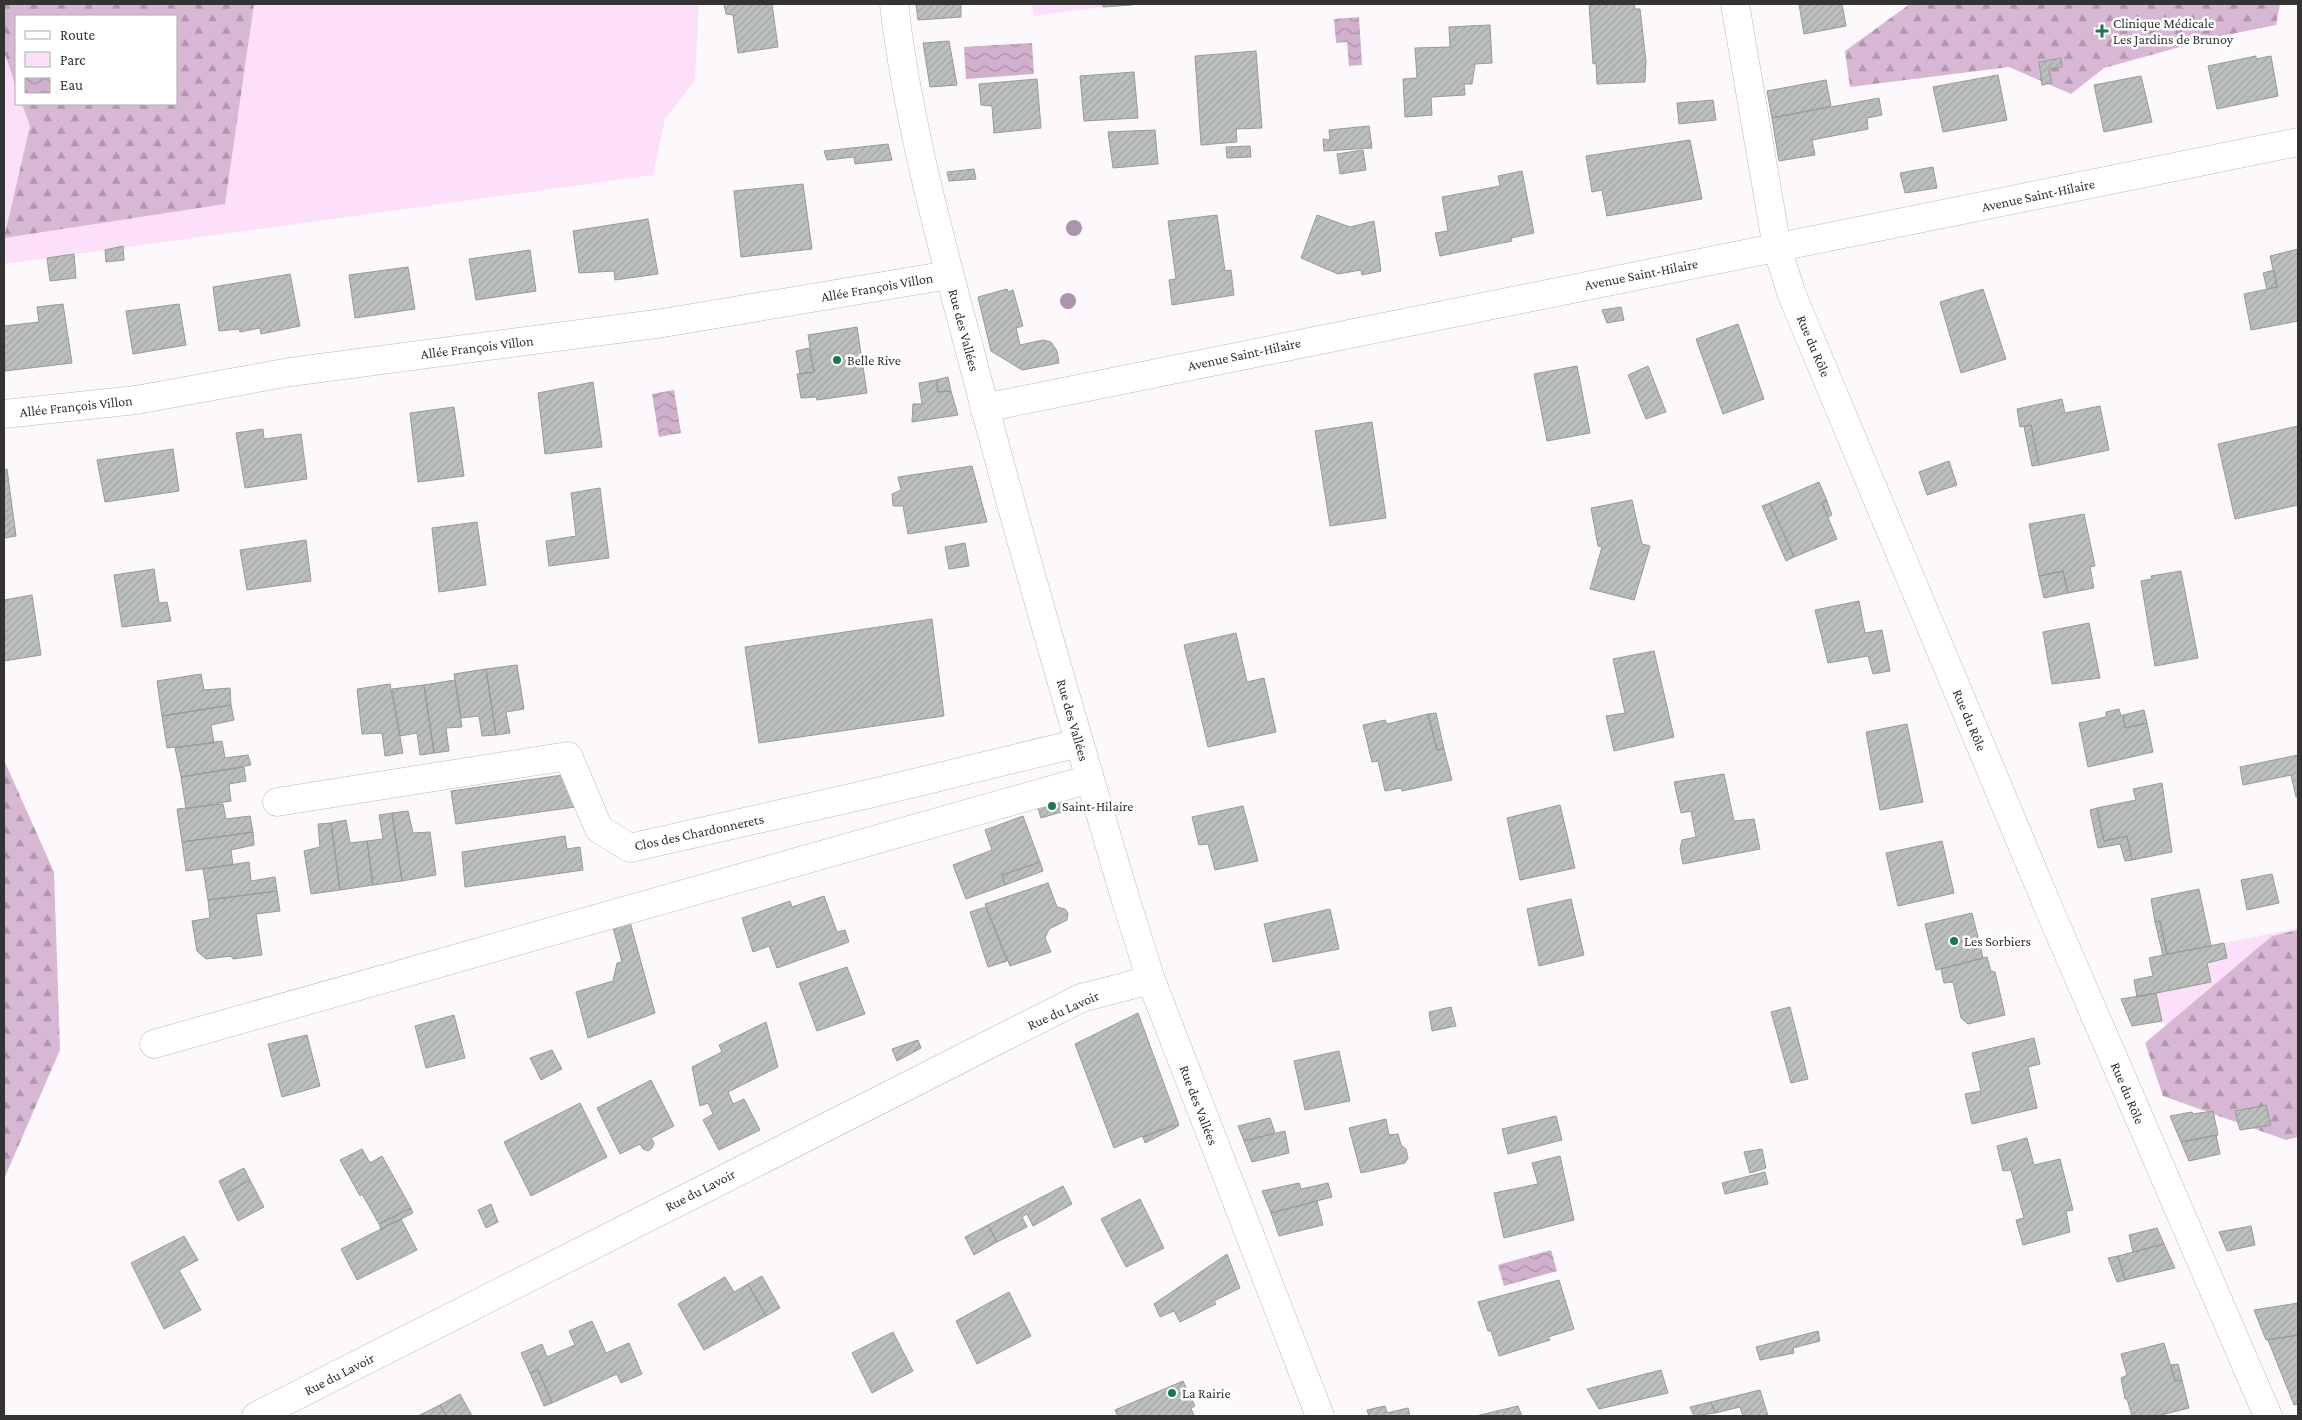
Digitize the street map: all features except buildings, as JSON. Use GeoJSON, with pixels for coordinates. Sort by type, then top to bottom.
{"type":"FeatureCollection","features":[{"type":"Feature","properties":{"kind":"street","name":"Rue des Vallées"},"geometry":{"type":"LineString","coordinates":[[894,4],[898,37],[920,156],[949,275],[984,408],[1079,743],[1151,980],[1320,1416]]}},
{"type":"Feature","properties":{"kind":"street","name":"Rue du Rôle"},"geometry":{"type":"LineString","coordinates":[[1735,4],[1777,248],[1792,295],[2045,900],[2268,1416]]}},
{"type":"Feature","properties":{"kind":"street","name":"Avenue Saint-Hilaire"},"geometry":{"type":"LineString","coordinates":[[984,408],[2298,142]]}},
{"type":"Feature","properties":{"kind":"street","name":"Allée François Villon"},"geometry":{"type":"LineString","coordinates":[[4,414],[136,400],[290,372],[663,323],[949,275]]}},
{"type":"Feature","properties":{"kind":"street","name":"Clos des Chardonnerets"},"geometry":{"type":"LineString","coordinates":[[277,802],[568,756],[598,829],[630,848],[877,792],[1079,743]]}},
{"type":"Feature","properties":{"kind":"street"},"geometry":{"type":"LineString","coordinates":[[154,1044],[1090,779]]}},
{"type":"Feature","properties":{"kind":"street","name":"Rue du Lavoir"},"geometry":{"type":"LineString","coordinates":[[256,1416],[1081,998],[1151,980]]}},
{"type":"Feature","properties":{"kind":"green space"},"geometry":{"type":"Polygon","coordinates":[[[4,4],[699,4],[695,80],[665,119],[653,175],[4,264],[4,4]]]}},
{"type":"Feature","properties":{"kind":"green space"},"geometry":{"type":"Polygon","coordinates":[[[4,4],[254,4],[225,204],[4,238],[30,126],[22,105],[178,105],[178,15],[15,15],[15,84],[4,51],[4,4]]]}},
{"type":"Feature","properties":{"kind":"green space"},"geometry":{"type":"Polygon","coordinates":[[[1032,4],[1103,4],[1103,7],[1033,16],[1032,4]]]}},
{"type":"Feature","properties":{"kind":"green space"},"geometry":{"type":"Polygon","coordinates":[[[1910,4],[2280,4],[2276,25],[2216,37],[2104,68],[2071,94],[2009,67],[1850,87],[1845,51],[1910,4]]]}},
{"type":"Feature","properties":{"kind":"green space"},"geometry":{"type":"Polygon","coordinates":[[[4,760],[54,872],[60,1050],[4,1179],[4,760]]]}},
{"type":"Feature","properties":{"kind":"green space"},"geometry":{"type":"Polygon","coordinates":[[[2298,928],[2298,1015],[2204,1070],[2162,1021],[2156,993],[2207,963],[2227,958],[2224,943],[2298,928]]]}},
{"type":"Feature","properties":{"kind":"green space"},"geometry":{"type":"Polygon","coordinates":[[[2298,930],[2298,1137],[2286,1140],[2163,1096],[2145,1043],[2272,936],[2298,930]]]}},
{"type":"Feature","properties":{"kind":"water"},"geometry":{"type":"Polygon","coordinates":[[[1359,17],[1362,65],[1349,66],[1347,42],[1336,43],[1334,19],[1359,17]]]}},
{"type":"Feature","properties":{"kind":"water"},"geometry":{"type":"Polygon","coordinates":[[[1032,43],[1034,74],[966,79],[964,47],[1032,43]]]}},
{"type":"Feature","properties":{"kind":"water"},"geometry":{"type":"Polygon","coordinates":[[[674,390],[681,433],[659,437],[652,394],[674,390]]]}},
{"type":"Feature","properties":{"kind":"water"},"geometry":{"type":"Polygon","coordinates":[[[1551,1250],[1557,1271],[1504,1286],[1498,1265],[1551,1250]]]}},
{"type":"Feature","properties":{"kind":"place","name":"Clinique Médicale Les Jardins de Brunoy"},"geometry":{"type":"Point","coordinates":[2102,31]}},
{"type":"Feature","properties":{"kind":"place","name":"Belle Rive"},"geometry":{"type":"Point","coordinates":[837,360]}},
{"type":"Feature","properties":{"kind":"place","name":"Saint-Hilaire"},"geometry":{"type":"Point","coordinates":[1052,806]}},
{"type":"Feature","properties":{"kind":"place","name":"Les Sorbiers"},"geometry":{"type":"Point","coordinates":[1954,941]}},
{"type":"Feature","properties":{"kind":"place","name":"La Rairie"},"geometry":{"type":"Point","coordinates":[1172,1393]}}]}
